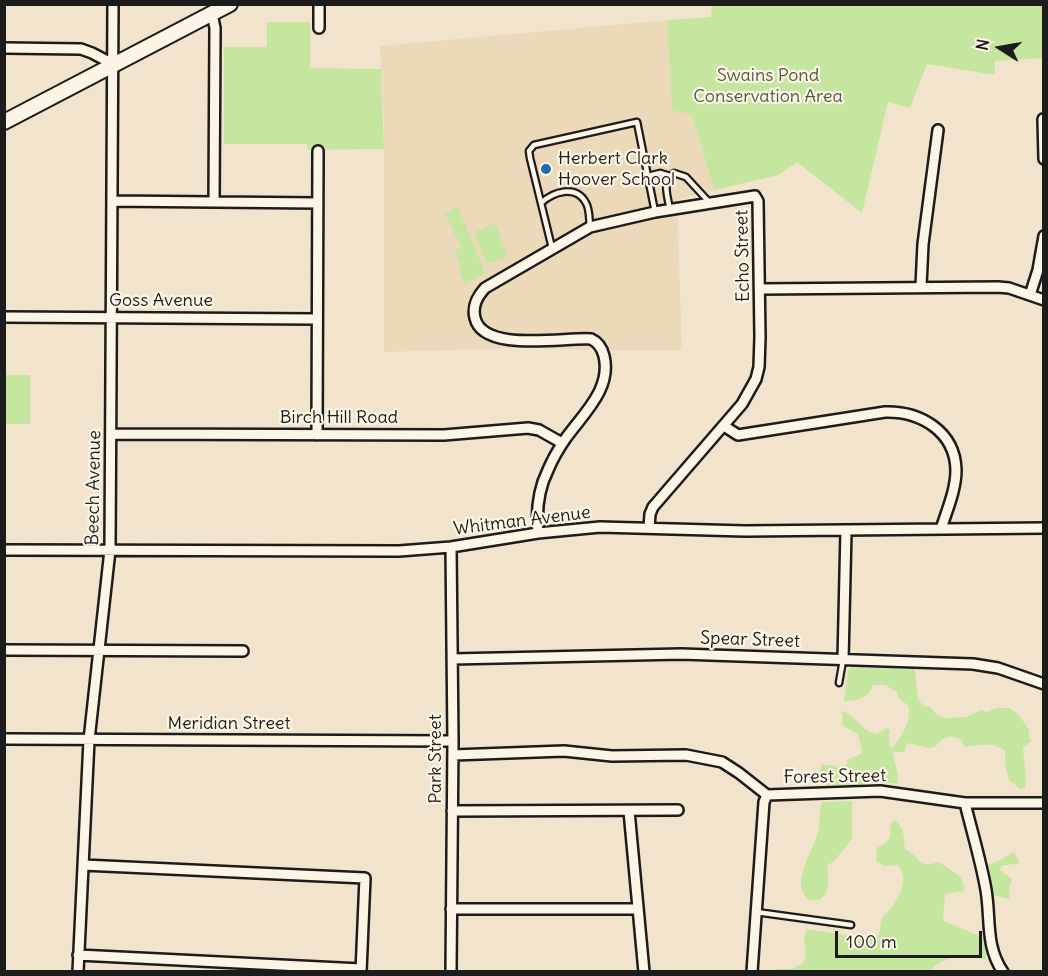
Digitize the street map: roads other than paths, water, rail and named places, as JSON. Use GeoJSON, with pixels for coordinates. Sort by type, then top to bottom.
{"type":"FeatureCollection","features":[{"type":"Feature","properties":{"kind":"street","name":"Beech Avenue"},"geometry":{"type":"LineString","coordinates":[[78,972],[89,740],[110,550],[113,4]]}},
{"type":"Feature","properties":{"kind":"street"},"geometry":{"type":"LineString","coordinates":[[4,122],[230,4]]}},
{"type":"Feature","properties":{"kind":"street"},"geometry":{"type":"LineString","coordinates":[[319,4],[319,28]]}},
{"type":"Feature","properties":{"kind":"street"},"geometry":{"type":"LineString","coordinates":[[212,14],[215,28],[214,202]]}},
{"type":"Feature","properties":{"kind":"street"},"geometry":{"type":"LineString","coordinates":[[4,48],[81,49],[92,52],[113,64]]}},
{"type":"Feature","properties":{"kind":"street"},"geometry":{"type":"LineString","coordinates":[[1043,119],[1044,159]]}},
{"type":"Feature","properties":{"kind":"street"},"geometry":{"type":"LineString","coordinates":[[921,286],[922,244],[938,130]]}},
{"type":"Feature","properties":{"kind":"street"},"geometry":{"type":"LineString","coordinates":[[317,435],[318,151]]}},
{"type":"Feature","properties":{"kind":"street","name":"Echo Street"},"geometry":{"type":"LineString","coordinates":[[562,443],[603,384],[605,374],[602,351],[591,339],[502,339],[484,333],[476,323],[474,313],[475,304],[485,288],[590,227],[655,212],[751,196],[757,198],[760,289],[760,354],[757,376],[749,394],[724,426],[652,509],[649,528]]}},
{"type":"Feature","properties":{"kind":"street"},"geometry":{"type":"LineString","coordinates":[[112,201],[318,203]]}},
{"type":"Feature","properties":{"kind":"street"},"geometry":{"type":"LineString","coordinates":[[1030,296],[1038,270],[1044,236]]}},
{"type":"Feature","properties":{"kind":"street"},"geometry":{"type":"LineString","coordinates":[[760,289],[998,286],[1044,300]]}},
{"type":"Feature","properties":{"kind":"street","name":"Goss Avenue"},"geometry":{"type":"LineString","coordinates":[[4,317],[317,319]]}},
{"type":"Feature","properties":{"kind":"street"},"geometry":{"type":"LineString","coordinates":[[724,426],[740,435],[885,412],[903,412],[917,416],[934,426],[945,437],[955,461],[955,481],[941,529]]}},
{"type":"Feature","properties":{"kind":"street","name":"Birch Hill Road"},"geometry":{"type":"LineString","coordinates":[[111,434],[444,435],[528,428],[539,430],[562,443]]}},
{"type":"Feature","properties":{"kind":"street"},"geometry":{"type":"LineString","coordinates":[[538,533],[537,511],[541,487],[562,443]]}},
{"type":"Feature","properties":{"kind":"street","name":"Whitman Avenue"},"geometry":{"type":"LineString","coordinates":[[4,550],[399,551],[451,547],[585,528],[846,531],[1044,528]]}},
{"type":"Feature","properties":{"kind":"street"},"geometry":{"type":"LineString","coordinates":[[843,660],[846,531]]}},
{"type":"Feature","properties":{"kind":"street","name":"Park Street"},"geometry":{"type":"LineString","coordinates":[[451,547],[453,741],[451,972]]}},
{"type":"Feature","properties":{"kind":"street"},"geometry":{"type":"LineString","coordinates":[[4,650],[243,651]]}},
{"type":"Feature","properties":{"kind":"street","name":"Spear Street"},"geometry":{"type":"LineString","coordinates":[[452,658],[681,654],[985,665],[1044,684]]}},
{"type":"Feature","properties":{"kind":"street","name":"Meridian Street"},"geometry":{"type":"LineString","coordinates":[[4,739],[453,741]]}},
{"type":"Feature","properties":{"kind":"street","name":"Forest Street"},"geometry":{"type":"LineString","coordinates":[[453,755],[564,752],[612,756],[676,754],[719,761],[767,795],[880,791],[965,803],[1044,803]]}},
{"type":"Feature","properties":{"kind":"street"},"geometry":{"type":"LineString","coordinates":[[752,972],[764,802],[767,795]]}},
{"type":"Feature","properties":{"kind":"street"},"geometry":{"type":"LineString","coordinates":[[965,803],[986,891],[989,938],[1003,972]]}},
{"type":"Feature","properties":{"kind":"street"},"geometry":{"type":"LineString","coordinates":[[452,811],[678,810]]}},
{"type":"Feature","properties":{"kind":"street"},"geometry":{"type":"LineString","coordinates":[[629,811],[644,972]]}},
{"type":"Feature","properties":{"kind":"street"},"geometry":{"type":"LineString","coordinates":[[78,955],[361,970],[364,878],[83,865]]}},
{"type":"Feature","properties":{"kind":"street"},"geometry":{"type":"LineString","coordinates":[[451,909],[638,909]]}},
{"type":"Feature","properties":{"kind":"lane"},"geometry":{"type":"LineString","coordinates":[[552,248],[529,154],[531,148],[537,144],[637,122],[655,212]]}},
{"type":"Feature","properties":{"kind":"lane"},"geometry":{"type":"LineString","coordinates":[[648,176],[660,173],[670,176]]}},
{"type":"Feature","properties":{"kind":"lane"},"geometry":{"type":"LineString","coordinates":[[670,210],[666,181],[676,173],[686,177],[710,203]]}},
{"type":"Feature","properties":{"kind":"lane"},"geometry":{"type":"LineString","coordinates":[[541,203],[560,192],[576,194],[586,203],[590,227]]}},
{"type":"Feature","properties":{"kind":"lane"},"geometry":{"type":"LineString","coordinates":[[839,683],[843,660]]}},
{"type":"Feature","properties":{"kind":"lane"},"geometry":{"type":"LineString","coordinates":[[756,912],[851,925]]}},
{"type":"Feature","properties":{"kind":"place","name":"Herbert Clark Hoover School"},"geometry":{"type":"Point","coordinates":[546,169]}},
{"type":"Feature","properties":{"kind":"park label","name":"Swains Pond Conservation Area"},"geometry":{"type":"Point","coordinates":[768,86]}}]}
